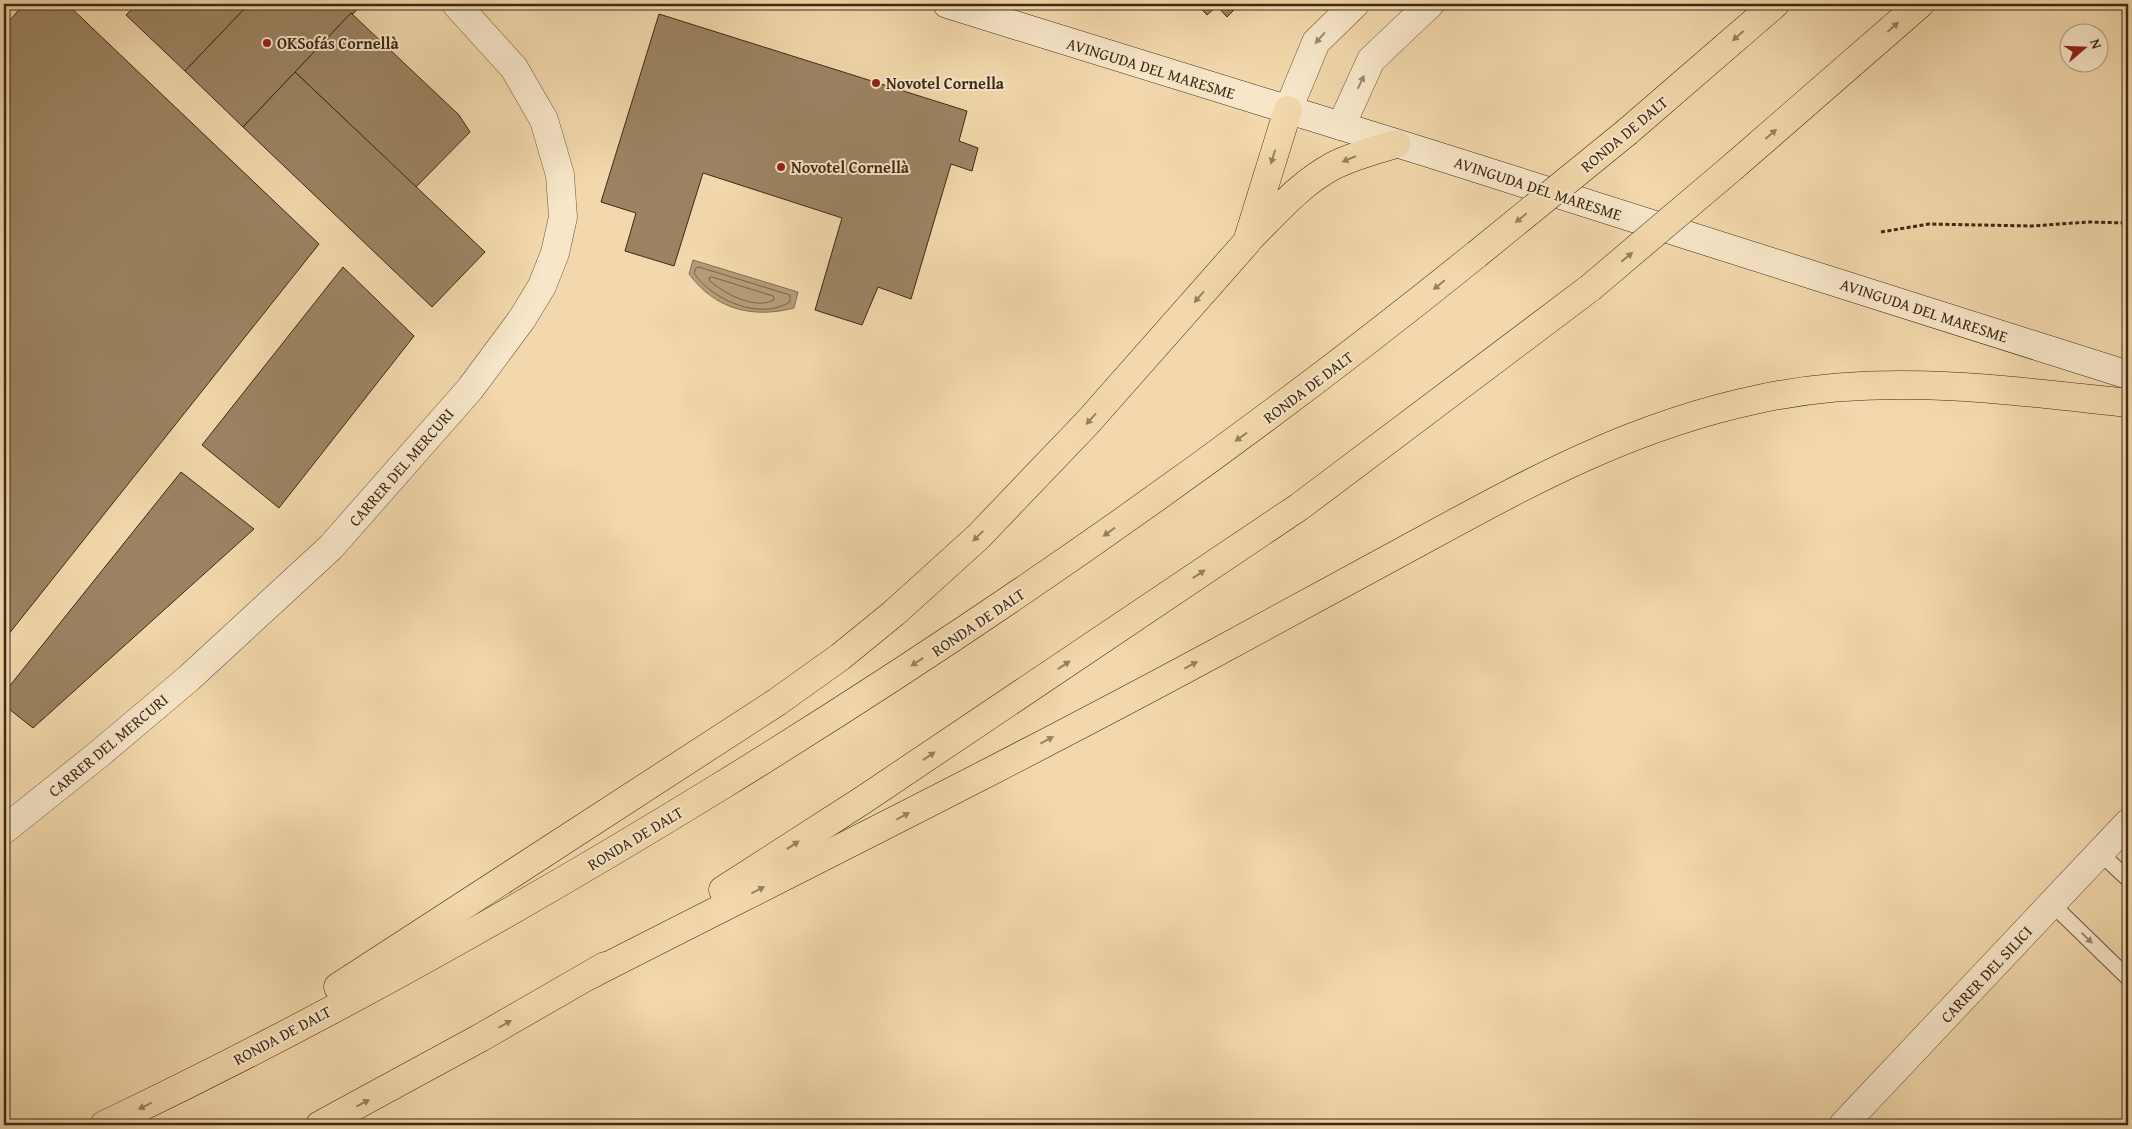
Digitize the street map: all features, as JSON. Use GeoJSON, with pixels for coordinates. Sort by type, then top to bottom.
{"type":"FeatureCollection","features":[{"type":"Feature","properties":{"kind":"highway","name":"RONDA DE DALT"},"geometry":{"type":"LineString","coordinates":[[104,1125],[187,1086],[440,951],[536,897],[785,746],[928,656],[1102,537],[1269,417],[1376,336],[1627,132],[1775,4]]}},
{"type":"Feature","properties":{"kind":"highway"},"geometry":{"type":"LineString","coordinates":[[590,975],[863,800],[1299,507],[1590,288],[1920,4]]}},
{"type":"Feature","properties":{"kind":"highway"},"geometry":{"type":"LineString","coordinates":[[1247,242],[1288,110]]}},
{"type":"Feature","properties":{"kind":"highway"},"geometry":{"type":"LineString","coordinates":[[187,1086],[777,702],[840,657],[901,606],[985,530],[1094,415],[1247,242],[1292,196],[1320,175],[1355,156],[1396,144]]}},
{"type":"Feature","properties":{"kind":"highway"},"geometry":{"type":"LineString","coordinates":[[320,1125],[590,975],[894,821],[1204,659],[1526,484],[1623,439],[1703,413],[1762,398],[1812,391],[1873,386],[1959,385],[2128,403]]}},
{"type":"Feature","properties":{"kind":"street","name":"AVINGUDA DEL MARESME"},"geometry":{"type":"LineString","coordinates":[[947,4],[1341,126],[2128,375]]}},
{"type":"Feature","properties":{"kind":"street"},"geometry":{"type":"LineString","coordinates":[[1288,110],[1316,42],[1355,4]]}},
{"type":"Feature","properties":{"kind":"street"},"geometry":{"type":"LineString","coordinates":[[1341,126],[1371,60],[1430,4]]}},
{"type":"Feature","properties":{"kind":"street","name":"CARRER DEL MERCURI"},"geometry":{"type":"LineString","coordinates":[[4,830],[99,754],[189,678],[331,547],[470,389],[522,319],[542,286],[555,253],[563,217],[560,174],[555,156],[544,120],[514,68],[460,6]]}},
{"type":"Feature","properties":{"kind":"street","name":"CARRER DEL SILICI"},"geometry":{"type":"LineString","coordinates":[[1843,1125],[2128,823]]}},
{"type":"Feature","properties":{"kind":"lane"},"geometry":{"type":"LineString","coordinates":[[2100,853],[2128,879]]}},
{"type":"Feature","properties":{"kind":"lane"},"geometry":{"type":"LineString","coordinates":[[2052,904],[2128,978]]}},
{"type":"Feature","properties":{"kind":"path"},"geometry":{"type":"LineString","coordinates":[[1881,232],[1929,224],[2032,226],[2088,222],[2128,223]]}},
{"type":"Feature","properties":{"kind":"water"},"geometry":{"type":"Polygon","coordinates":[[[693,260],[798,292],[794,308],[764,312],[749,311],[723,303],[710,296],[689,274],[693,260]]]}},
{"type":"Feature","properties":{"kind":"building"},"geometry":{"type":"Polygon","coordinates":[[[24,4],[67,4],[319,244],[4,640],[4,27],[24,4]]]}},
{"type":"Feature","properties":{"kind":"building"},"geometry":{"type":"Polygon","coordinates":[[[137,4],[249,4],[185,71],[126,15],[137,4]]]}},
{"type":"Feature","properties":{"kind":"building","name":"OKSofás Cornellà"},"geometry":{"type":"Polygon","coordinates":[[[249,4],[361,5],[353,14],[351,13],[243,127],[185,71],[249,4]]]}},
{"type":"Feature","properties":{"kind":"building"},"geometry":{"type":"Polygon","coordinates":[[[1197,4],[1240,4],[1227,17],[1217,6],[1207,15],[1197,4]]]}},
{"type":"Feature","properties":{"kind":"building"},"geometry":{"type":"Polygon","coordinates":[[[351,13],[459,115],[470,132],[416,187],[295,72],[351,13]]]}},
{"type":"Feature","properties":{"kind":"building","name":"Novotel Cornellà"},"geometry":{"type":"Polygon","coordinates":[[[659,14],[967,111],[959,141],[978,148],[972,171],[951,164],[911,299],[878,287],[862,325],[815,310],[842,218],[703,173],[674,266],[625,251],[636,213],[601,202],[659,14]]]}},
{"type":"Feature","properties":{"kind":"building"},"geometry":{"type":"Polygon","coordinates":[[[295,72],[485,252],[432,307],[243,127],[295,72]]]}},
{"type":"Feature","properties":{"kind":"building"},"geometry":{"type":"Polygon","coordinates":[[[343,267],[414,336],[279,508],[202,445],[343,267]]]}},
{"type":"Feature","properties":{"kind":"building"},"geometry":{"type":"Polygon","coordinates":[[[181,472],[254,529],[33,728],[4,705],[4,693],[181,472]]]}},
{"type":"Feature","properties":{"kind":"place","name":"OKSofás Cornellà"},"geometry":{"type":"Point","coordinates":[267,43]}},
{"type":"Feature","properties":{"kind":"place","name":"Novotel Cornella"},"geometry":{"type":"Point","coordinates":[876,83]}},
{"type":"Feature","properties":{"kind":"place","name":"Novotel Cornellà"},"geometry":{"type":"Point","coordinates":[781,167]}}]}
